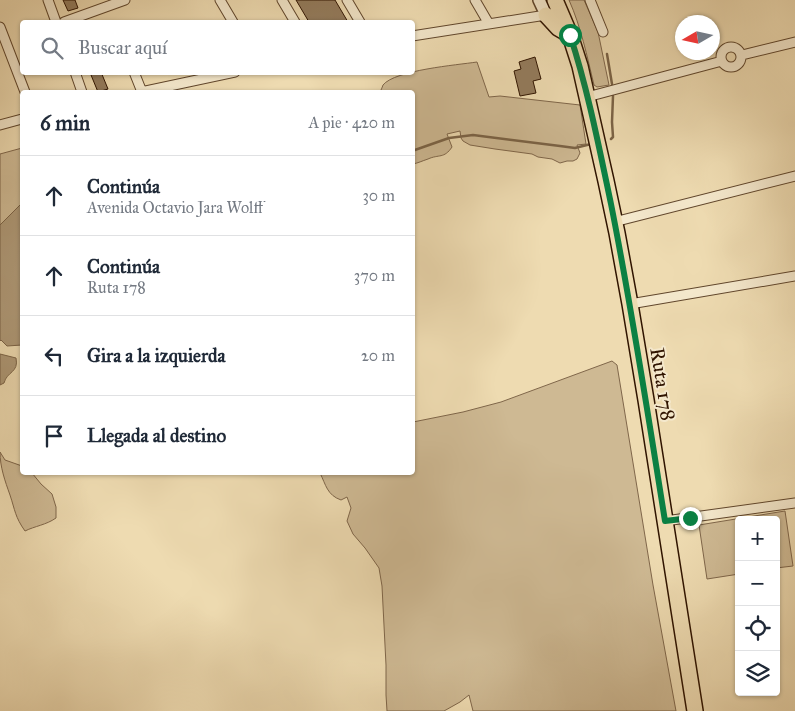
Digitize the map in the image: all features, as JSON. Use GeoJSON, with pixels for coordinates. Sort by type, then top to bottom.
{"type":"FeatureCollection","features":[{"type":"Feature","properties":{"kind":"main road","name":"Ruta 178"},"geometry":{"type":"LineString","coordinates":[[555,0],[570,35],[580,66],[614,222],[630,304],[695,711]]}},
{"type":"Feature","properties":{"kind":"main road"},"geometry":{"type":"LineString","coordinates":[[546,15],[558,28],[570,35]]}},
{"type":"Feature","properties":{"kind":"street"},"geometry":{"type":"LineString","coordinates":[[48,0],[55,20]]}},
{"type":"Feature","properties":{"kind":"street"},"geometry":{"type":"LineString","coordinates":[[70,20],[125,0]]}},
{"type":"Feature","properties":{"kind":"street"},"geometry":{"type":"LineString","coordinates":[[220,0],[231,20]]}},
{"type":"Feature","properties":{"kind":"street"},"geometry":{"type":"LineString","coordinates":[[282,0],[294,20]]}},
{"type":"Feature","properties":{"kind":"street"},"geometry":{"type":"LineString","coordinates":[[347,0],[359,20]]}},
{"type":"Feature","properties":{"kind":"street"},"geometry":{"type":"LineString","coordinates":[[475,0],[489,24]]}},
{"type":"Feature","properties":{"kind":"street"},"geometry":{"type":"LineString","coordinates":[[415,36],[546,15],[539,0]]}},
{"type":"Feature","properties":{"kind":"street"},"geometry":{"type":"LineString","coordinates":[[590,0],[603,32]]}},
{"type":"Feature","properties":{"kind":"street"},"geometry":{"type":"LineString","coordinates":[[0,27],[23,90]]}},
{"type":"Feature","properties":{"kind":"street"},"geometry":{"type":"LineString","coordinates":[[742,55],[795,42]]}},
{"type":"Feature","properties":{"kind":"street"},"geometry":{"type":"LineString","coordinates":[[728,47],[735,47],[742,55],[740,63],[733,67],[725,66],[722,62],[722,51],[728,47]]}},
{"type":"Feature","properties":{"kind":"street"},"geometry":{"type":"LineString","coordinates":[[587,97],[722,62]]}},
{"type":"Feature","properties":{"kind":"street"},"geometry":{"type":"LineString","coordinates":[[76,75],[81,90]]}},
{"type":"Feature","properties":{"kind":"street"},"geometry":{"type":"LineString","coordinates":[[135,75],[140,90]]}},
{"type":"Feature","properties":{"kind":"street"},"geometry":{"type":"LineString","coordinates":[[148,90],[191,77],[209,75]]}},
{"type":"Feature","properties":{"kind":"street"},"geometry":{"type":"LineString","coordinates":[[0,125],[20,120]]}},
{"type":"Feature","properties":{"kind":"street"},"geometry":{"type":"LineString","coordinates":[[614,222],[795,176]]}},
{"type":"Feature","properties":{"kind":"street"},"geometry":{"type":"LineString","coordinates":[[630,304],[795,276]]}},
{"type":"Feature","properties":{"kind":"street"},"geometry":{"type":"LineString","coordinates":[[665,521],[795,503]]}},
{"type":"Feature","properties":{"kind":"shaded area"},"geometry":{"type":"Polygon","coordinates":[[[569,0],[584,0],[598,32],[609,85],[597,87],[594,85],[580,31],[569,0]]]}},
{"type":"Feature","properties":{"kind":"shaded area"},"geometry":{"type":"Polygon","coordinates":[[[477,62],[489,97],[500,96],[580,105],[586,144],[577,145],[580,153],[577,159],[560,163],[532,154],[470,145],[463,141],[460,131],[447,134],[452,147],[446,153],[415,163],[415,90],[381,90],[383,85],[400,76],[415,75],[415,72],[477,62]]]}},
{"type":"Feature","properties":{"kind":"shaded area"},"geometry":{"type":"Polygon","coordinates":[[[20,149],[20,205],[0,225],[0,154],[20,149]]]}},
{"type":"Feature","properties":{"kind":"shaded area"},"geometry":{"type":"Polygon","coordinates":[[[20,205],[20,345],[7,346],[0,341],[0,225],[20,205]]]}},
{"type":"Feature","properties":{"kind":"shaded area"},"geometry":{"type":"Polygon","coordinates":[[[0,354],[16,358],[16,367],[4,383],[0,385],[0,354]]]}},
{"type":"Feature","properties":{"kind":"shaded area"},"geometry":{"type":"Polygon","coordinates":[[[612,361],[617,365],[676,711],[473,711],[469,695],[444,711],[387,711],[382,586],[379,568],[353,534],[347,521],[351,508],[347,497],[341,500],[336,498],[328,489],[321,475],[415,475],[415,422],[501,402],[612,361]]]}},
{"type":"Feature","properties":{"kind":"shaded area"},"geometry":{"type":"Polygon","coordinates":[[[0,452],[5,460],[20,465],[20,475],[34,475],[52,494],[56,507],[56,518],[25,531],[17,517],[1,463],[0,452]]]}},
{"type":"Feature","properties":{"kind":"shaded area"},"geometry":{"type":"Polygon","coordinates":[[[785,511],[793,566],[780,568],[780,516],[754,516],[785,511]]]}},
{"type":"Feature","properties":{"kind":"shaded area"},"geometry":{"type":"Polygon","coordinates":[[[735,519],[735,575],[707,579],[699,525],[735,519]]]}},
{"type":"Feature","properties":{"kind":"building"},"geometry":{"type":"Polygon","coordinates":[[[63,0],[75,0],[78,8],[68,11],[63,0]]]}},
{"type":"Feature","properties":{"kind":"building"},"geometry":{"type":"Polygon","coordinates":[[[296,0],[335,0],[347,20],[308,20],[296,0]]]}},
{"type":"Feature","properties":{"kind":"building"},"geometry":{"type":"Polygon","coordinates":[[[535,57],[541,79],[533,81],[536,93],[520,96],[514,71],[521,69],[519,62],[535,57]]]}},
{"type":"Feature","properties":{"kind":"building"},"geometry":{"type":"Polygon","coordinates":[[[91,75],[102,75],[108,89],[97,90],[91,75]]]}},
{"type":"Feature","properties":{"kind":"waterway"},"geometry":{"type":"LineString","coordinates":[[607,54],[612,84]]}},
{"type":"Feature","properties":{"kind":"waterway"},"geometry":{"type":"LineString","coordinates":[[611,139],[613,137],[613,96]]}},
{"type":"Feature","properties":{"kind":"waterway"},"geometry":{"type":"LineString","coordinates":[[415,150],[449,138],[473,135],[575,148],[591,144]]}},
{"type":"Feature","properties":{"kind":"route"},"geometry":{"type":"LineString","coordinates":[[570,35],[580,66],[617,233],[665,521],[690,518]]}}]}
